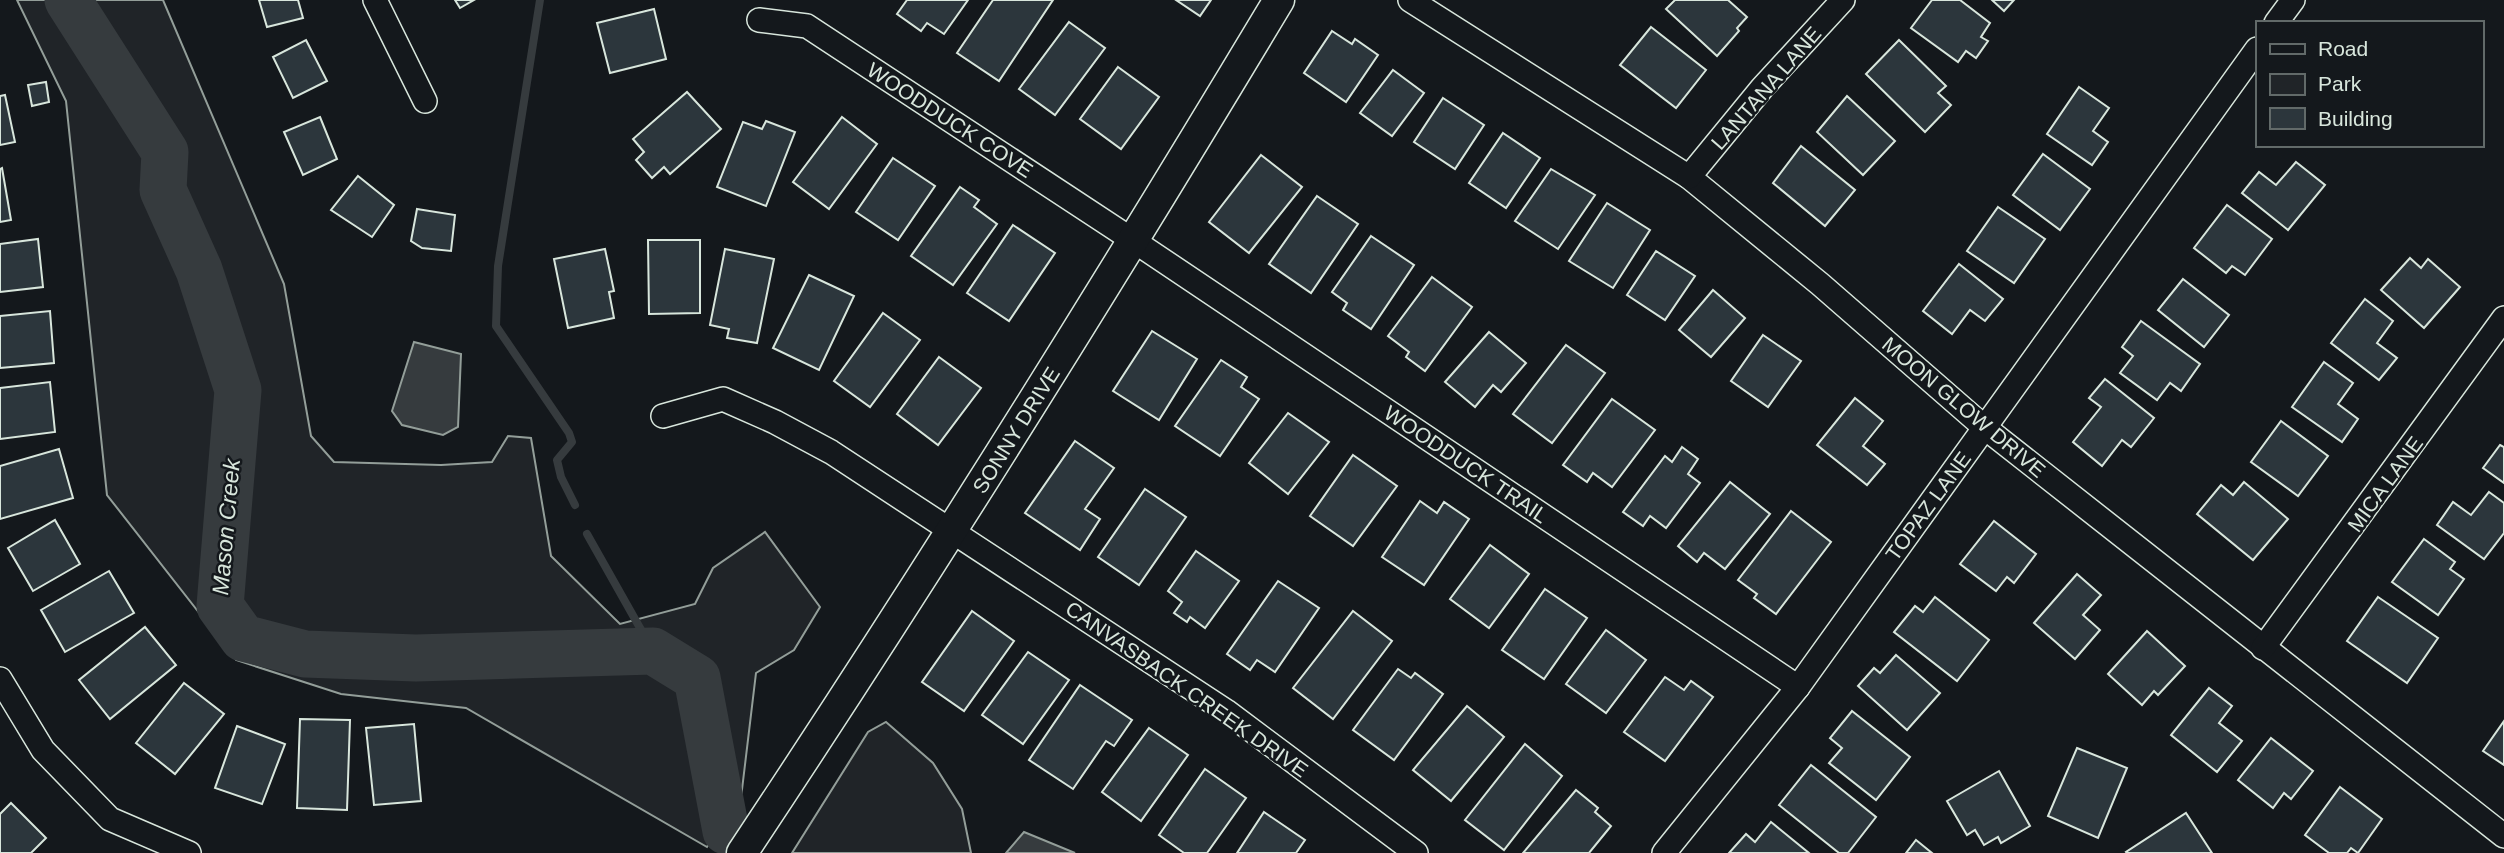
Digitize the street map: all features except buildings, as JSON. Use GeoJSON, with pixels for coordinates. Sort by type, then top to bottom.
{"type":"FeatureCollection","features":[{"type":"Feature","properties":{"kind":"street"},"geometry":{"type":"LineString","coordinates":[[374,0],[425,101]]}},
{"type":"Feature","properties":{"kind":"street","name":"SONNY DRIVE"},"geometry":{"type":"LineString","coordinates":[[742,853],[953,531],[1134,242],[1279,0]]}},
{"type":"Feature","properties":{"kind":"street","name":"MOON GLOW DRIVE"},"geometry":{"type":"LineString","coordinates":[[1410,0],[1689,177],[1820,284],[1984,428],[2504,836]]}},
{"type":"Feature","properties":{"kind":"street","name":"LANTANA LANE"},"geometry":{"type":"LineString","coordinates":[[1689,177],[1762,88],[1843,0]]}},
{"type":"Feature","properties":{"kind":"street"},"geometry":{"type":"LineString","coordinates":[[2278,21],[2293,0]]}},
{"type":"Feature","properties":{"kind":"street","name":"WOODDUCK COVE"},"geometry":{"type":"LineString","coordinates":[[759,20],[807,26],[1134,242]]}},
{"type":"Feature","properties":{"kind":"street","name":"TOPAZ LANE"},"geometry":{"type":"LineString","coordinates":[[1664,853],[1798,687],[2256,50]]}},
{"type":"Feature","properties":{"kind":"street","name":"WOODDUCK TRAIL"},"geometry":{"type":"LineString","coordinates":[[1134,242],[1798,687]]}},
{"type":"Feature","properties":{"kind":"street","name":"MICA LANE"},"geometry":{"type":"LineString","coordinates":[[2263,648],[2504,318]]}},
{"type":"Feature","properties":{"kind":"street","name":"CANVASBACK CREEK DRIVE"},"geometry":{"type":"LineString","coordinates":[[663,416],[723,399],[775,422],[831,452],[1226,711],[1416,853]]}},
{"type":"Feature","properties":{"kind":"street"},"geometry":{"type":"LineString","coordinates":[[0,679],[43,750],[110,820],[189,853]]}},
{"type":"Feature","properties":{"kind":"green space"},"geometry":{"type":"Polygon","coordinates":[[[17,0],[163,0],[284,284],[311,436],[334,462],[441,465],[492,462],[508,436],[531,438],[551,556],[620,624],[695,604],[713,568],[765,532],[820,607],[794,650],[756,673],[741,798],[707,847],[466,708],[341,694],[236,660],[107,495],[66,101],[17,0]]]}},
{"type":"Feature","properties":{"kind":"green space"},"geometry":{"type":"Polygon","coordinates":[[[886,722],[933,763],[962,809],[971,853],[792,853],[868,732],[886,722]]]}},
{"type":"Feature","properties":{"kind":"shaded area"},"geometry":{"type":"Polygon","coordinates":[[[414,342],[461,354],[458,427],[443,435],[402,425],[392,411],[414,342]]]}},
{"type":"Feature","properties":{"kind":"shaded area"},"geometry":{"type":"Polygon","coordinates":[[[1024,832],[1075,853],[1006,853],[1024,832]]]}},
{"type":"Feature","properties":{"kind":"waterway","name":"Mason Creek"},"geometry":{"type":"LineString","coordinates":[[68,0],[165,152],[163,190],[199,270],[238,390],[220,606],[243,638],[305,654],[416,658],[653,651],[697,678],[726,831]]}},
{"type":"Feature","properties":{"kind":"waterway"},"geometry":{"type":"LineString","coordinates":[[540,0],[498,266],[496,326],[569,433],[572,442],[557,460],[561,477],[575,505]]}},
{"type":"Feature","properties":{"kind":"waterway"},"geometry":{"type":"LineString","coordinates":[[587,534],[653,651]]}}]}
